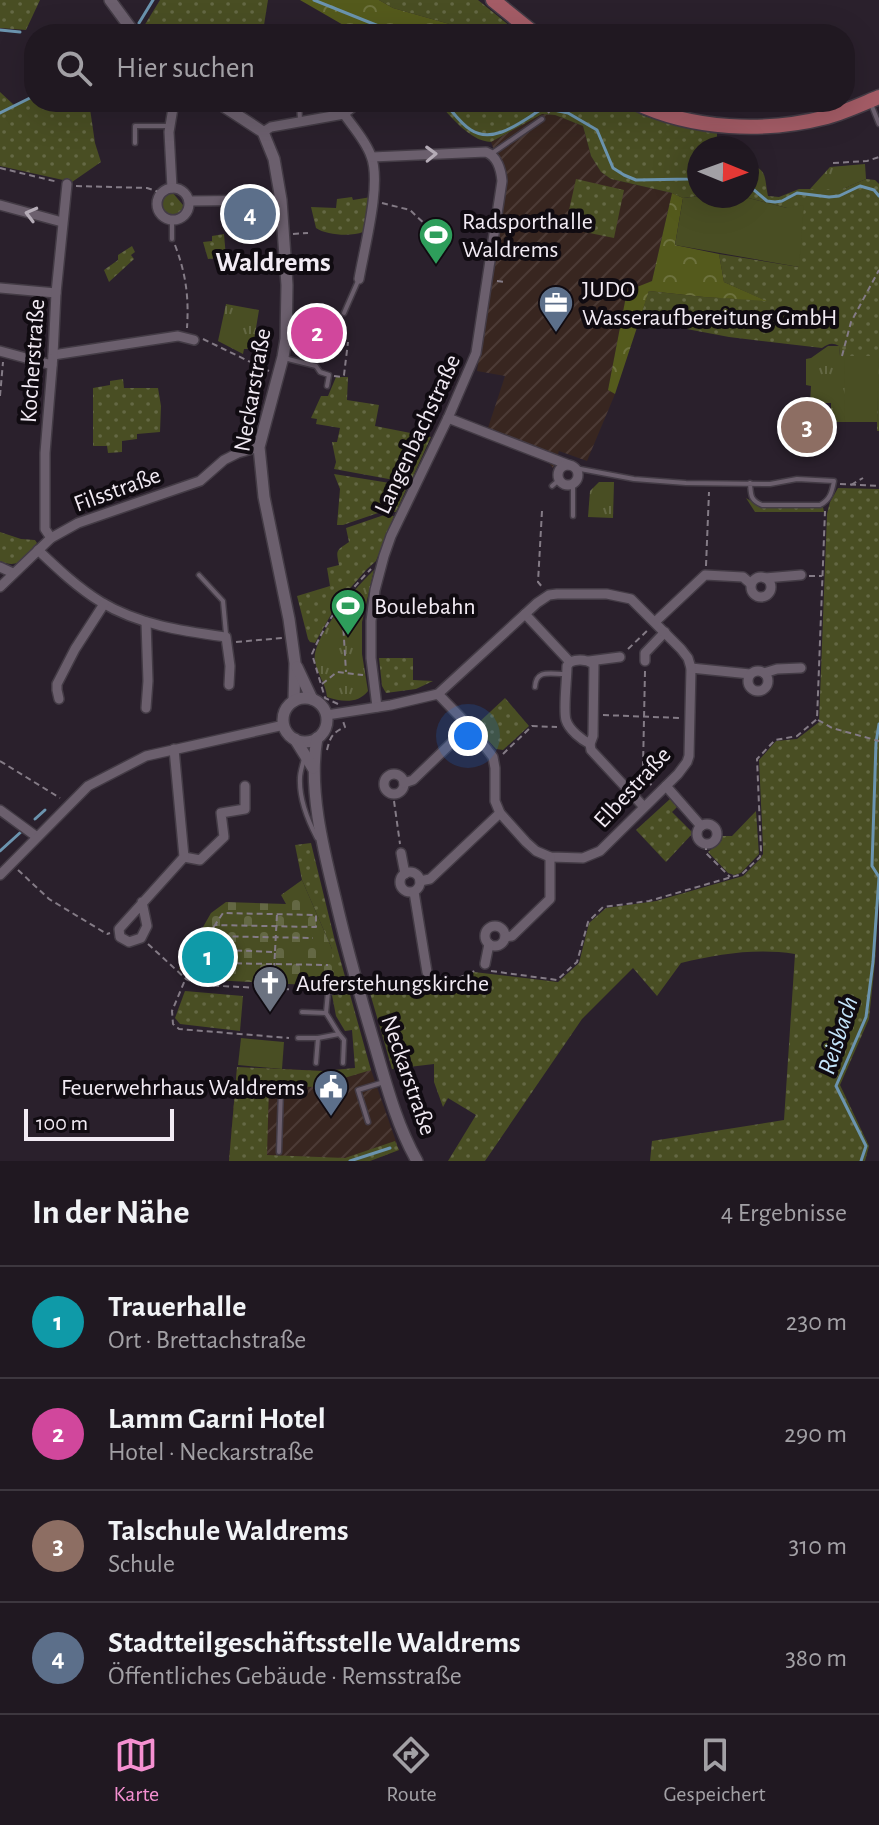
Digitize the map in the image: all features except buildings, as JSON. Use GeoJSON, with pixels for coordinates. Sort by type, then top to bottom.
{"type":"FeatureCollection","features":[{"type":"Feature","properties":{"kind":"main road"},"geometry":{"type":"LineString","coordinates":[[493,0],[523,24]]}},
{"type":"Feature","properties":{"kind":"main road"},"geometry":{"type":"LineString","coordinates":[[855,106],[874,99]]}},
{"type":"Feature","properties":{"kind":"main road"},"geometry":{"type":"LineString","coordinates":[[654,112],[690,122],[747,126],[805,121],[840,112]]}},
{"type":"Feature","properties":{"kind":"street"},"geometry":{"type":"LineString","coordinates":[[110,0],[128,24]]}},
{"type":"Feature","properties":{"kind":"street"},"geometry":{"type":"LineString","coordinates":[[172,112],[172,188]]}},
{"type":"Feature","properties":{"kind":"street"},"geometry":{"type":"LineString","coordinates":[[232,112],[263,132],[271,127],[346,112]]}},
{"type":"Feature","properties":{"kind":"street"},"geometry":{"type":"LineString","coordinates":[[344,114],[372,157],[375,179],[359,279]]}},
{"type":"Feature","properties":{"kind":"street","name":"Neckarstraße"},"geometry":{"type":"LineString","coordinates":[[263,132],[274,159],[281,200],[287,314],[283,357],[259,447],[264,497],[295,663],[294,701]]}},
{"type":"Feature","properties":{"kind":"street"},"geometry":{"type":"LineString","coordinates":[[372,157],[491,154]]}},
{"type":"Feature","properties":{"kind":"street","name":"Langenbachstraße"},"geometry":{"type":"LineString","coordinates":[[377,707],[372,673],[371,621],[375,590],[391,536],[476,353],[502,181],[498,164],[491,154]]}},
{"type":"Feature","properties":{"kind":"street","name":"Kocherstraße"},"geometry":{"type":"LineString","coordinates":[[51,538],[45,529],[45,453],[67,184]]}},
{"type":"Feature","properties":{"kind":"street"},"geometry":{"type":"LineString","coordinates":[[172,188],[183,192],[189,201],[186,215],[177,220],[159,212],[158,202],[162,193],[172,188]]}},
{"type":"Feature","properties":{"kind":"street"},"geometry":{"type":"LineString","coordinates":[[189,201],[281,200]]}},
{"type":"Feature","properties":{"kind":"street"},"geometry":{"type":"LineString","coordinates":[[0,205],[62,222]]}},
{"type":"Feature","properties":{"kind":"street"},"geometry":{"type":"LineString","coordinates":[[0,288],[56,293]]}},
{"type":"Feature","properties":{"kind":"street"},"geometry":{"type":"LineString","coordinates":[[2,352],[53,360],[143,340],[178,336],[190,339]]}},
{"type":"Feature","properties":{"kind":"street"},"geometry":{"type":"LineString","coordinates":[[448,418],[572,467],[578,476],[573,484],[556,483],[560,469],[572,467]]}},
{"type":"Feature","properties":{"kind":"street","name":"Filsstraße"},"geometry":{"type":"LineString","coordinates":[[0,587],[51,538],[78,523],[200,481],[224,460],[259,447]]}},
{"type":"Feature","properties":{"kind":"street"},"geometry":{"type":"LineString","coordinates":[[38,550],[104,604],[146,622],[227,640],[229,685]]}},
{"type":"Feature","properties":{"kind":"street"},"geometry":{"type":"LineString","coordinates":[[0,567],[13,573]]}},
{"type":"Feature","properties":{"kind":"street"},"geometry":{"type":"LineString","coordinates":[[655,622],[705,575],[743,577],[751,584],[752,593],[757,597],[768,594],[771,588],[765,578]]}},
{"type":"Feature","properties":{"kind":"street"},"geometry":{"type":"LineString","coordinates":[[751,584],[758,577],[801,575]]}},
{"type":"Feature","properties":{"kind":"street"},"geometry":{"type":"LineString","coordinates":[[327,715],[438,694],[549,595],[597,593],[631,599],[688,658],[691,668],[750,674],[801,668]]}},
{"type":"Feature","properties":{"kind":"street"},"geometry":{"type":"LineString","coordinates":[[59,699],[57,684],[104,604]]}},
{"type":"Feature","properties":{"kind":"street"},"geometry":{"type":"LineString","coordinates":[[525,614],[570,662]]}},
{"type":"Feature","properties":{"kind":"street"},"geometry":{"type":"LineString","coordinates":[[146,622],[146,708]]}},
{"type":"Feature","properties":{"kind":"street"},"geometry":{"type":"LineString","coordinates":[[645,661],[645,653],[665,632]]}},
{"type":"Feature","properties":{"kind":"street"},"geometry":{"type":"LineString","coordinates":[[590,744],[570,727],[566,719],[567,666],[575,660],[620,657]]}},
{"type":"Feature","properties":{"kind":"street"},"geometry":{"type":"LineString","coordinates":[[589,661],[594,664],[591,750],[644,807]]}},
{"type":"Feature","properties":{"kind":"street","name":"Neckarstraße"},"geometry":{"type":"LineString","coordinates":[[295,663],[312,699]]}},
{"type":"Feature","properties":{"kind":"street","name":"Elbestraße"},"geometry":{"type":"LineString","coordinates":[[550,857],[583,858],[600,851],[687,762],[691,668]]}},
{"type":"Feature","properties":{"kind":"street"},"geometry":{"type":"LineString","coordinates":[[750,674],[749,685],[757,691],[767,685],[764,673]]}},
{"type":"Feature","properties":{"kind":"street"},"geometry":{"type":"LineString","coordinates":[[438,694],[493,757],[495,801],[500,813],[536,851],[550,857],[550,899],[512,936],[505,937]]}},
{"type":"Feature","properties":{"kind":"street"},"geometry":{"type":"LineString","coordinates":[[312,699],[320,704],[327,715],[325,729],[317,738],[303,742],[289,735],[284,725],[285,712],[294,701],[312,699]]}},
{"type":"Feature","properties":{"kind":"street"},"geometry":{"type":"LineString","coordinates":[[0,875],[88,786],[146,756],[284,725]]}},
{"type":"Feature","properties":{"kind":"street"},"geometry":{"type":"LineString","coordinates":[[404,783],[413,780],[469,726]]}},
{"type":"Feature","properties":{"kind":"street","name":"Neckarstraße"},"geometry":{"type":"LineString","coordinates":[[317,738],[313,768],[323,850],[358,990],[404,1134],[417,1161]]}},
{"type":"Feature","properties":{"kind":"street","name":"Neckarstraße"},"geometry":{"type":"LineString","coordinates":[[295,739],[313,768]]}},
{"type":"Feature","properties":{"kind":"street"},"geometry":{"type":"LineString","coordinates":[[142,902],[147,926],[141,938],[129,942],[120,937],[119,929],[142,902],[184,857],[174,749]]}},
{"type":"Feature","properties":{"kind":"street"},"geometry":{"type":"LineString","coordinates":[[392,775],[398,775],[404,783],[402,791],[394,798],[384,784],[386,778],[392,775]]}},
{"type":"Feature","properties":{"kind":"street"},"geometry":{"type":"LineString","coordinates":[[184,857],[200,860],[224,837],[221,813],[245,809],[245,786]]}},
{"type":"Feature","properties":{"kind":"street"},"geometry":{"type":"LineString","coordinates":[[666,786],[701,826]]}},
{"type":"Feature","properties":{"kind":"street"},"geometry":{"type":"LineString","coordinates":[[0,810],[37,837]]}},
{"type":"Feature","properties":{"kind":"street"},"geometry":{"type":"LineString","coordinates":[[420,881],[430,879],[500,813]]}},
{"type":"Feature","properties":{"kind":"street"},"geometry":{"type":"LineString","coordinates":[[711,825],[717,832],[714,841],[706,844],[700,842],[697,831],[701,826],[711,825]]}},
{"type":"Feature","properties":{"kind":"street"},"geometry":{"type":"LineString","coordinates":[[401,853],[405,874]]}},
{"type":"Feature","properties":{"kind":"street"},"geometry":{"type":"LineString","coordinates":[[414,873],[420,881],[414,892],[402,888],[401,879],[405,874],[414,873]]}},
{"type":"Feature","properties":{"kind":"street"},"geometry":{"type":"LineString","coordinates":[[414,892],[427,972]]}},
{"type":"Feature","properties":{"kind":"street"},"geometry":{"type":"LineString","coordinates":[[485,964],[489,944],[485,935],[490,927],[500,927],[505,937],[501,944],[489,944]]}},
{"type":"Feature","properties":{"kind":"lane"},"geometry":{"type":"LineString","coordinates":[[874,99],[879,124]]}},
{"type":"Feature","properties":{"kind":"lane"},"geometry":{"type":"LineString","coordinates":[[300,112],[300,122]]}},
{"type":"Feature","properties":{"kind":"lane"},"geometry":{"type":"LineString","coordinates":[[491,154],[542,119]]}},
{"type":"Feature","properties":{"kind":"lane"},"geometry":{"type":"LineString","coordinates":[[135,143],[135,126],[170,126]]}},
{"type":"Feature","properties":{"kind":"lane"},"geometry":{"type":"LineString","coordinates":[[172,220],[172,239]]}},
{"type":"Feature","properties":{"kind":"lane"},"geometry":{"type":"LineString","coordinates":[[344,313],[359,279]]}},
{"type":"Feature","properties":{"kind":"lane"},"geometry":{"type":"LineString","coordinates":[[283,357],[316,366],[320,372],[329,375],[327,386]]}},
{"type":"Feature","properties":{"kind":"lane"},"geometry":{"type":"LineString","coordinates":[[572,467],[634,479],[709,484],[750,483],[770,484],[797,479],[834,481],[832,492],[820,505],[762,505],[751,498],[750,483]]}},
{"type":"Feature","properties":{"kind":"lane"},"geometry":{"type":"LineString","coordinates":[[573,484],[573,516]]}},
{"type":"Feature","properties":{"kind":"lane"},"geometry":{"type":"LineString","coordinates":[[199,575],[223,601],[227,640]]}},
{"type":"Feature","properties":{"kind":"lane"},"geometry":{"type":"LineString","coordinates":[[535,687],[538,675],[567,674]]}},
{"type":"Feature","properties":{"kind":"lane"},"geometry":{"type":"LineString","coordinates":[[305,756],[300,778],[302,799],[323,850]]}},
{"type":"Feature","properties":{"kind":"lane"},"geometry":{"type":"LineString","coordinates":[[343,1063],[344,1040],[326,1013],[328,992],[358,990]]}},
{"type":"Feature","properties":{"kind":"lane"},"geometry":{"type":"LineString","coordinates":[[302,1012],[326,1013]]}},
{"type":"Feature","properties":{"kind":"lane"},"geometry":{"type":"LineString","coordinates":[[298,1038],[339,1034]]}},
{"type":"Feature","properties":{"kind":"lane"},"geometry":{"type":"LineString","coordinates":[[316,1063],[318,1038]]}},
{"type":"Feature","properties":{"kind":"lane"},"geometry":{"type":"LineString","coordinates":[[368,1122],[358,1090],[386,1081]]}},
{"type":"Feature","properties":{"kind":"lane"},"geometry":{"type":"LineString","coordinates":[[279,1152],[281,1089]]}},
{"type":"Feature","properties":{"kind":"path"},"geometry":{"type":"LineString","coordinates":[[542,119],[549,112]]}},
{"type":"Feature","properties":{"kind":"path"},"geometry":{"type":"LineString","coordinates":[[833,163],[867,161],[879,157]]}},
{"type":"Feature","properties":{"kind":"path"},"geometry":{"type":"LineString","coordinates":[[0,168],[67,184],[147,188],[162,193]]}},
{"type":"Feature","properties":{"kind":"path"},"geometry":{"type":"LineString","coordinates":[[373,200],[410,210],[429,228]]}},
{"type":"Feature","properties":{"kind":"path"},"geometry":{"type":"LineString","coordinates":[[283,235],[308,233]]}},
{"type":"Feature","properties":{"kind":"path"},"geometry":{"type":"LineString","coordinates":[[172,239],[184,269],[190,339],[202,338],[271,372]]}},
{"type":"Feature","properties":{"kind":"path"},"geometry":{"type":"LineString","coordinates":[[842,356],[851,322],[879,270]]}},
{"type":"Feature","properties":{"kind":"path"},"geometry":{"type":"LineString","coordinates":[[329,375],[344,375],[348,342]]}},
{"type":"Feature","properties":{"kind":"path"},"geometry":{"type":"LineString","coordinates":[[0,396],[2,352]]}},
{"type":"Feature","properties":{"kind":"path"},"geometry":{"type":"LineString","coordinates":[[850,485],[863,478]]}},
{"type":"Feature","properties":{"kind":"path"},"geometry":{"type":"LineString","coordinates":[[834,481],[841,485],[879,486]]}},
{"type":"Feature","properties":{"kind":"path"},"geometry":{"type":"LineString","coordinates":[[705,575],[709,484]]}},
{"type":"Feature","properties":{"kind":"path"},"geometry":{"type":"LineString","coordinates":[[358,990],[433,989],[475,970],[557,980],[577,962],[588,922],[603,907],[649,901],[731,878],[742,874],[760,857],[757,759],[775,740],[797,736],[817,719],[826,502]]}},
{"type":"Feature","properties":{"kind":"path"},"geometry":{"type":"LineString","coordinates":[[542,511],[538,582],[549,595]]}},
{"type":"Feature","properties":{"kind":"path"},"geometry":{"type":"LineString","coordinates":[[372,673],[337,672],[320,685],[312,654],[332,614],[351,589],[384,556]]}},
{"type":"Feature","properties":{"kind":"path"},"geometry":{"type":"LineString","coordinates":[[801,575],[823,576]]}},
{"type":"Feature","properties":{"kind":"path"},"geometry":{"type":"LineString","coordinates":[[332,614],[343,622],[346,674]]}},
{"type":"Feature","properties":{"kind":"path"},"geometry":{"type":"LineString","coordinates":[[620,657],[655,622]]}},
{"type":"Feature","properties":{"kind":"path"},"geometry":{"type":"LineString","coordinates":[[227,640],[279,638]]}},
{"type":"Feature","properties":{"kind":"path"},"geometry":{"type":"LineString","coordinates":[[645,661],[643,767],[655,796]]}},
{"type":"Feature","properties":{"kind":"path"},"geometry":{"type":"LineString","coordinates":[[593,715],[671,717]]}},
{"type":"Feature","properties":{"kind":"path"},"geometry":{"type":"LineString","coordinates":[[817,719],[832,728],[877,741]]}},
{"type":"Feature","properties":{"kind":"path"},"geometry":{"type":"LineString","coordinates":[[493,757],[501,756],[532,726],[570,727]]}},
{"type":"Feature","properties":{"kind":"path"},"geometry":{"type":"LineString","coordinates":[[0,761],[69,803]]}},
{"type":"Feature","properties":{"kind":"path"},"geometry":{"type":"LineString","coordinates":[[394,798],[401,853]]}},
{"type":"Feature","properties":{"kind":"path"},"geometry":{"type":"LineString","coordinates":[[706,844],[706,853],[731,878]]}},
{"type":"Feature","properties":{"kind":"path"},"geometry":{"type":"LineString","coordinates":[[11,864],[49,899],[72,913],[107,934],[119,929]]}},
{"type":"Feature","properties":{"kind":"path"},"geometry":{"type":"LineString","coordinates":[[215,925],[316,927],[316,915],[223,913],[198,949],[172,1011],[173,1024],[179,1029],[298,1038]]}},
{"type":"Feature","properties":{"kind":"path"},"geometry":{"type":"LineString","coordinates":[[273,989],[277,914]]}},
{"type":"Feature","properties":{"kind":"path"},"geometry":{"type":"LineString","coordinates":[[207,936],[313,938]]}},
{"type":"Feature","properties":{"kind":"path"},"geometry":{"type":"LineString","coordinates":[[141,938],[186,979],[200,985],[328,992]]}},
{"type":"Feature","properties":{"kind":"path"},"geometry":{"type":"LineString","coordinates":[[198,949],[275,952]]}},
{"type":"Feature","properties":{"kind":"path"},"geometry":{"type":"LineString","coordinates":[[218,986],[220,950]]}},
{"type":"Feature","properties":{"kind":"path"},"geometry":{"type":"LineString","coordinates":[[218,963],[328,965]]}},
{"type":"Feature","properties":{"kind":"shaded area"},"geometry":{"type":"Polygon","coordinates":[[[542,114],[555,115],[583,126],[591,156],[601,172],[611,179],[672,193],[652,281],[627,292],[608,390],[615,394],[587,461],[559,451],[553,468],[549,463],[485,437],[505,376],[477,371],[505,180],[491,142],[542,114]]]}},
{"type":"Feature","properties":{"kind":"shaded area"},"geometry":{"type":"Polygon","coordinates":[[[237,1067],[323,1071],[370,1067],[399,1150],[370,1161],[229,1161],[237,1067]]]}},
{"type":"Feature","properties":{"kind":"green space"},"geometry":{"type":"Polygon","coordinates":[[[0,0],[40,0],[29,24],[24,24],[24,30],[0,28],[0,0]]]}},
{"type":"Feature","properties":{"kind":"green space"},"geometry":{"type":"Polygon","coordinates":[[[160,0],[268,0],[264,24],[145,24],[160,0]]]}},
{"type":"Feature","properties":{"kind":"green space"},"geometry":{"type":"Polygon","coordinates":[[[300,0],[379,0],[393,8],[449,24],[342,24],[300,0]]]}},
{"type":"Feature","properties":{"kind":"green space"},"geometry":{"type":"Polygon","coordinates":[[[379,0],[478,0],[508,24],[449,24],[393,8],[379,0]]]}},
{"type":"Feature","properties":{"kind":"green space"},"geometry":{"type":"Polygon","coordinates":[[[0,92],[14,105],[24,100],[24,112],[90,112],[101,162],[72,182],[0,166],[0,92]]]}},
{"type":"Feature","properties":{"kind":"green space"},"geometry":{"type":"Polygon","coordinates":[[[446,112],[636,112],[675,125],[717,133],[717,136],[687,136],[687,198],[683,198],[611,179],[601,172],[591,156],[583,126],[555,115],[542,114],[491,142],[468,133],[446,112]]]}},
{"type":"Feature","properties":{"kind":"green space"},"geometry":{"type":"Polygon","coordinates":[[[865,164],[866,179],[843,189],[810,189],[830,167],[865,164]]]}},
{"type":"Feature","properties":{"kind":"green space"},"geometry":{"type":"Polygon","coordinates":[[[759,168],[768,196],[779,197],[799,189],[843,189],[866,179],[879,184],[879,431],[878,356],[840,356],[839,346],[834,344],[822,348],[729,337],[639,320],[649,291],[764,300],[724,282],[719,254],[799,267],[787,208],[759,201],[759,168]]]}},
{"type":"Feature","properties":{"kind":"green space"},"geometry":{"type":"Polygon","coordinates":[[[576,179],[624,190],[614,238],[565,228],[576,179]]]}},
{"type":"Feature","properties":{"kind":"green space"},"geometry":{"type":"Polygon","coordinates":[[[168,191],[183,205],[182,216],[178,218],[168,215],[162,205],[161,197],[168,191]]]}},
{"type":"Feature","properties":{"kind":"green space"},"geometry":{"type":"Polygon","coordinates":[[[672,193],[683,198],[675,245],[719,254],[724,282],[767,301],[649,291],[615,394],[608,390],[627,291],[652,281],[672,193]]]}},
{"type":"Feature","properties":{"kind":"green space"},"geometry":{"type":"Polygon","coordinates":[[[352,197],[353,200],[371,197],[363,232],[339,234],[316,228],[311,207],[336,208],[337,199],[352,197]]]}},
{"type":"Feature","properties":{"kind":"green space"},"geometry":{"type":"Polygon","coordinates":[[[683,198],[687,198],[687,208],[759,208],[759,201],[787,208],[804,205],[799,267],[675,245],[683,198]]]}},
{"type":"Feature","properties":{"kind":"green space"},"geometry":{"type":"Polygon","coordinates":[[[224,234],[226,257],[208,259],[203,242],[212,241],[212,236],[224,234]]]}},
{"type":"Feature","properties":{"kind":"green space"},"geometry":{"type":"Polygon","coordinates":[[[132,246],[134,259],[109,282],[104,270],[132,246]]]}},
{"type":"Feature","properties":{"kind":"green space"},"geometry":{"type":"Polygon","coordinates":[[[226,304],[259,310],[254,340],[243,354],[218,341],[226,304]]]}},
{"type":"Feature","properties":{"kind":"green space"},"geometry":{"type":"Polygon","coordinates":[[[828,346],[839,346],[840,356],[879,356],[877,422],[831,422],[831,403],[810,403],[811,386],[806,385],[806,359],[828,346]]]}},
{"type":"Feature","properties":{"kind":"green space"},"geometry":{"type":"Polygon","coordinates":[[[845,356],[879,356],[877,422],[844,422],[845,356]]]}},
{"type":"Feature","properties":{"kind":"green space"},"geometry":{"type":"Polygon","coordinates":[[[336,377],[348,377],[347,400],[379,405],[375,426],[431,437],[411,481],[334,469],[336,462],[332,442],[337,442],[340,428],[316,424],[317,419],[311,418],[321,396],[328,396],[336,377]]]}},
{"type":"Feature","properties":{"kind":"green space"},"geometry":{"type":"Polygon","coordinates":[[[123,379],[124,388],[158,388],[160,432],[137,434],[137,439],[122,441],[122,452],[108,453],[107,446],[93,446],[93,388],[123,379]]]}},
{"type":"Feature","properties":{"kind":"green space"},"geometry":{"type":"Polygon","coordinates":[[[334,474],[396,484],[406,490],[396,512],[381,512],[337,525],[340,489],[334,474]]]}},
{"type":"Feature","properties":{"kind":"green space"},"geometry":{"type":"Polygon","coordinates":[[[599,482],[614,482],[613,518],[588,517],[590,491],[599,482]]]}},
{"type":"Feature","properties":{"kind":"green space"},"geometry":{"type":"Polygon","coordinates":[[[838,488],[879,489],[879,890],[875,962],[869,1019],[840,1085],[869,1146],[865,1161],[650,1161],[652,1141],[784,1120],[795,954],[752,952],[681,963],[657,996],[633,968],[582,1019],[485,1161],[448,1161],[476,1115],[448,1098],[443,1107],[434,1082],[434,1064],[392,1069],[370,993],[432,992],[474,972],[558,982],[579,963],[589,923],[606,908],[656,901],[743,876],[760,859],[763,847],[759,760],[776,741],[797,739],[819,722],[827,514],[838,488]]]}},
{"type":"Feature","properties":{"kind":"green space"},"geometry":{"type":"Polygon","coordinates":[[[746,498],[761,507],[823,507],[824,512],[755,512],[746,498]]]}},
{"type":"Feature","properties":{"kind":"green space"},"geometry":{"type":"Polygon","coordinates":[[[384,515],[394,516],[376,561],[338,602],[315,643],[310,642],[297,596],[330,586],[327,568],[339,565],[338,551],[349,542],[346,528],[384,515]]]}},
{"type":"Feature","properties":{"kind":"green space"},"geometry":{"type":"Polygon","coordinates":[[[0,532],[37,543],[22,561],[12,564],[0,561],[0,532]]]}},
{"type":"Feature","properties":{"kind":"green space"},"geometry":{"type":"Polygon","coordinates":[[[374,570],[362,622],[362,654],[368,691],[349,701],[327,697],[316,665],[316,650],[337,612],[374,570]]]}},
{"type":"Feature","properties":{"kind":"green space"},"geometry":{"type":"Polygon","coordinates":[[[379,658],[413,658],[413,680],[433,681],[416,689],[386,693],[382,686],[379,658]]]}},
{"type":"Feature","properties":{"kind":"green space"},"geometry":{"type":"Polygon","coordinates":[[[505,698],[529,726],[503,750],[496,749],[475,726],[505,698]]]}},
{"type":"Feature","properties":{"kind":"green space"},"geometry":{"type":"Polygon","coordinates":[[[670,799],[677,807],[672,812],[693,833],[666,862],[636,830],[670,799]]]}},
{"type":"Feature","properties":{"kind":"green space"},"geometry":{"type":"Polygon","coordinates":[[[756,811],[759,854],[741,873],[728,873],[708,852],[722,840],[722,836],[732,836],[756,811]]]}},
{"type":"Feature","properties":{"kind":"green space"},"geometry":{"type":"Polygon","coordinates":[[[311,843],[371,1070],[341,1079],[339,1075],[330,1078],[332,1083],[319,1087],[269,1086],[267,1155],[345,1158],[395,1141],[399,1150],[370,1161],[229,1161],[237,1067],[323,1071],[355,1068],[352,1030],[345,1031],[336,1016],[332,995],[332,949],[302,880],[295,845],[311,843]]]}},
{"type":"Feature","properties":{"kind":"green space"},"geometry":{"type":"Polygon","coordinates":[[[302,880],[332,949],[332,983],[328,986],[211,980],[191,977],[179,969],[211,913],[226,902],[286,904],[281,895],[302,880]]]}},
{"type":"Feature","properties":{"kind":"green space"},"geometry":{"type":"Polygon","coordinates":[[[185,991],[243,996],[240,1031],[180,1024],[175,1018],[185,991]]]}},
{"type":"Feature","properties":{"kind":"green space"},"geometry":{"type":"Polygon","coordinates":[[[241,1038],[284,1042],[282,1069],[238,1065],[241,1038]]]}},
{"type":"Feature","properties":{"kind":"waterway"},"geometry":{"type":"LineString","coordinates":[[139,23],[153,0]]}},
{"type":"Feature","properties":{"kind":"waterway"},"geometry":{"type":"LineString","coordinates":[[314,0],[374,24]]}},
{"type":"Feature","properties":{"kind":"waterway"},"geometry":{"type":"LineString","coordinates":[[0,30],[20,32]]}},
{"type":"Feature","properties":{"kind":"waterway"},"geometry":{"type":"LineString","coordinates":[[0,113],[24,101]]}},
{"type":"Feature","properties":{"kind":"waterway"},"geometry":{"type":"LineString","coordinates":[[452,112],[467,127],[489,135],[508,130],[537,112]]}},
{"type":"Feature","properties":{"kind":"waterway"},"geometry":{"type":"LineString","coordinates":[[563,112],[597,130],[613,168],[624,175],[636,180],[687,179]]}},
{"type":"Feature","properties":{"kind":"waterway"},"geometry":{"type":"LineString","coordinates":[[759,194],[767,201],[775,202],[797,193],[839,196],[860,186],[874,190],[879,196]]}},
{"type":"Feature","properties":{"kind":"waterway","name":"Reisbach"},"geometry":{"type":"LineString","coordinates":[[861,1161],[866,1146],[836,1086],[866,1017],[873,962],[879,877],[872,866],[879,724]]}},
{"type":"Feature","properties":{"kind":"waterway"},"geometry":{"type":"LineString","coordinates":[[35,819],[45,810]]}},
{"type":"Feature","properties":{"kind":"waterway"},"geometry":{"type":"LineString","coordinates":[[0,851],[22,831]]}},
{"type":"Feature","properties":{"kind":"waterway"},"geometry":{"type":"LineString","coordinates":[[350,1161],[390,1148]]}},
{"type":"Feature","properties":{"kind":"place","name":"Stadtteilgeschäftsstelle Waldrems"},"geometry":{"type":"Point","coordinates":[250,214]}},
{"type":"Feature","properties":{"kind":"place","name":"Radsporthalle Waldrems"},"geometry":{"type":"Point","coordinates":[436,266]}},
{"type":"Feature","properties":{"kind":"place","name":"Lamm Garni Hotel"},"geometry":{"type":"Point","coordinates":[317,333]}},
{"type":"Feature","properties":{"kind":"place","name":"JUDO Wasseraufbereitung GmbH"},"geometry":{"type":"Point","coordinates":[556,334]}},
{"type":"Feature","properties":{"kind":"place","name":"Talschule Waldrems"},"geometry":{"type":"Point","coordinates":[807,427]}},
{"type":"Feature","properties":{"kind":"place","name":"Boulebahn"},"geometry":{"type":"Point","coordinates":[348,637]}},
{"type":"Feature","properties":{"kind":"place","name":"Trauerhalle"},"geometry":{"type":"Point","coordinates":[208,957]}},
{"type":"Feature","properties":{"kind":"place","name":"Auferstehungskirche"},"geometry":{"type":"Point","coordinates":[270,1014]}},
{"type":"Feature","properties":{"kind":"place","name":"Feuerwehrhaus Waldrems"},"geometry":{"type":"Point","coordinates":[331,1118]}},
{"type":"Feature","properties":{"kind":"district","name":"Waldrems"},"geometry":{"type":"Point","coordinates":[273,261]}}]}
